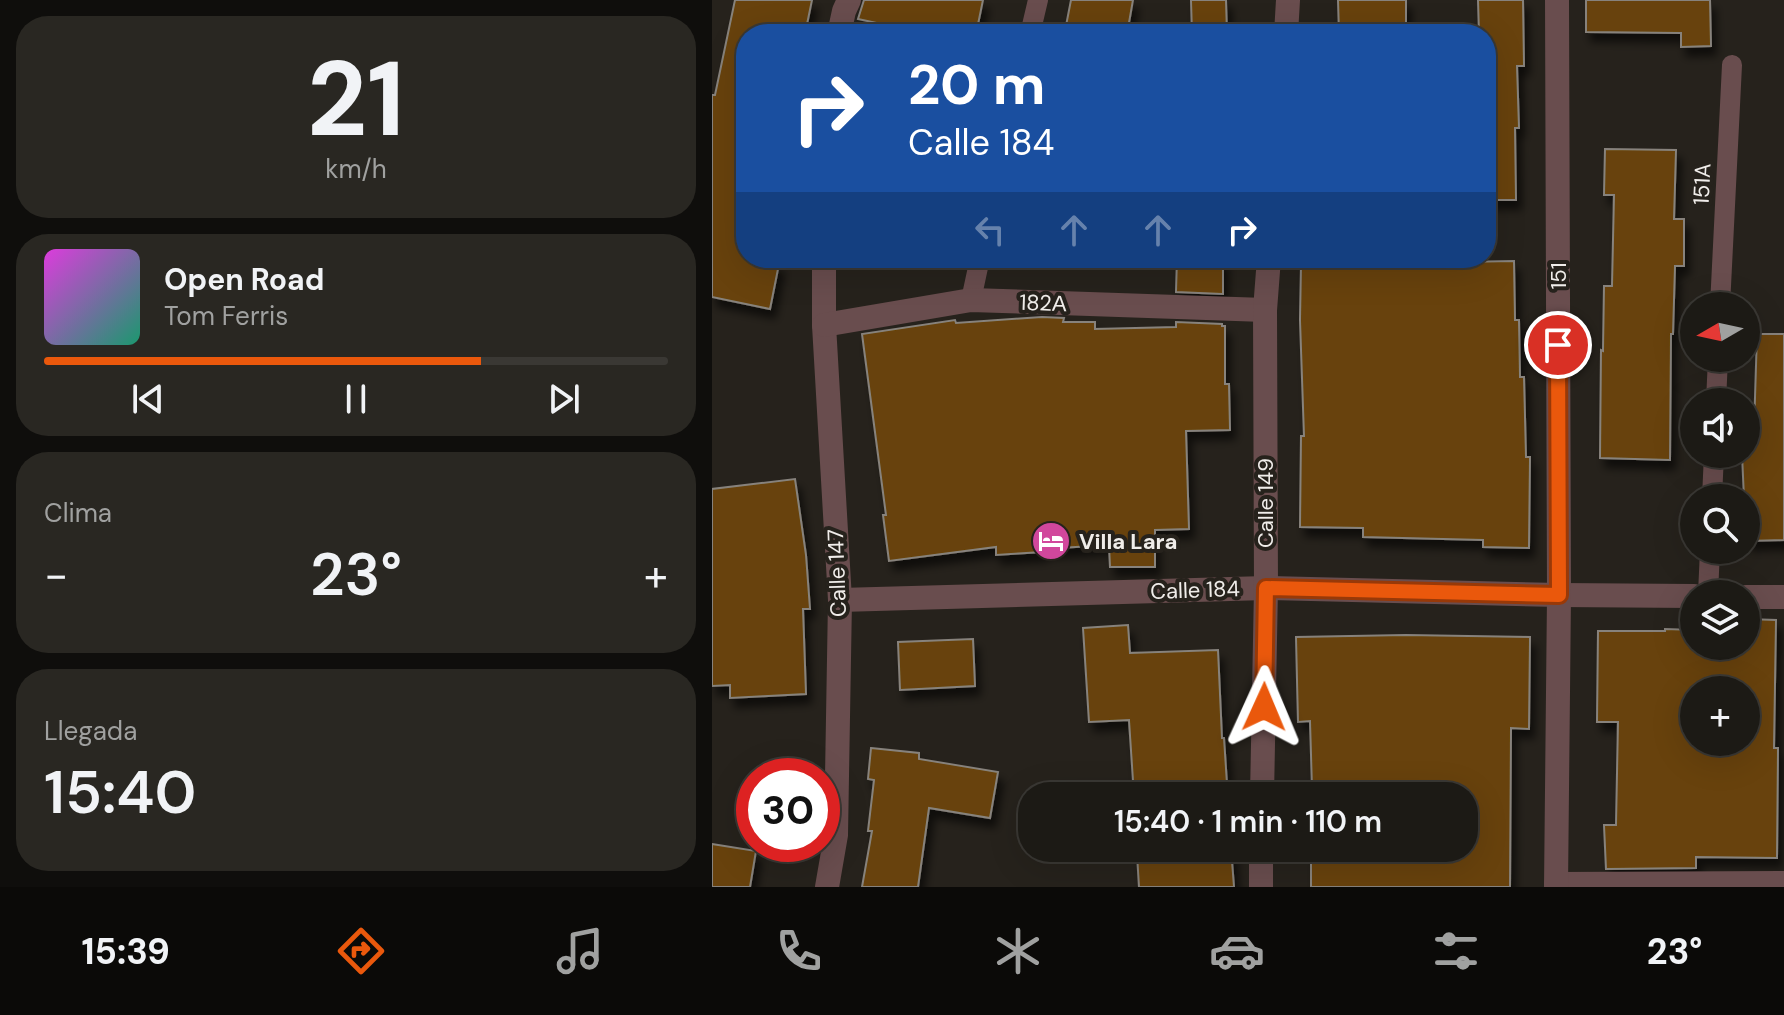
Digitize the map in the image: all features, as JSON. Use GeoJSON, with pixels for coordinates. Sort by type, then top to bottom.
{"type":"FeatureCollection","features":[{"type":"Feature","properties":{"kind":"street"},"geometry":{"type":"LineString","coordinates":[[841,24],[849,0]]}},
{"type":"Feature","properties":{"kind":"street"},"geometry":{"type":"LineString","coordinates":[[1287,24],[1288,0]]}},
{"type":"Feature","properties":{"kind":"street","name":"151"},"geometry":{"type":"LineString","coordinates":[[1556,885],[1559,595],[1557,0]]}},
{"type":"Feature","properties":{"kind":"street","name":"Calle 147"},"geometry":{"type":"LineString","coordinates":[[824,268],[824,325],[840,600],[836,835],[827,887]]}},
{"type":"Feature","properties":{"kind":"street","name":"Calle 149"},"geometry":{"type":"LineString","coordinates":[[1262,782],[1266,588],[1265,310],[1268,268]]}},
{"type":"Feature","properties":{"kind":"street","name":"182А"},"geometry":{"type":"LineString","coordinates":[[824,325],[971,300],[1265,310]]}},
{"type":"Feature","properties":{"kind":"street","name":"Calle 184"},"geometry":{"type":"LineString","coordinates":[[840,600],[1266,588],[1680,596]]}},
{"type":"Feature","properties":{"kind":"street"},"geometry":{"type":"LineString","coordinates":[[1760,597],[1784,597]]}},
{"type":"Feature","properties":{"kind":"street"},"geometry":{"type":"LineString","coordinates":[[1261,862],[1261,887]]}},
{"type":"Feature","properties":{"kind":"street"},"geometry":{"type":"LineString","coordinates":[[1556,885],[1784,883]]}},
{"type":"Feature","properties":{"kind":"lane"},"geometry":{"type":"LineString","coordinates":[[1032,24],[1038,0]]}},
{"type":"Feature","properties":{"kind":"lane","name":"151A"},"geometry":{"type":"LineString","coordinates":[[1721,292],[1732,65]]}},
{"type":"Feature","properties":{"kind":"lane"},"geometry":{"type":"LineString","coordinates":[[971,300],[978,268]]}},
{"type":"Feature","properties":{"kind":"building"},"geometry":{"type":"Polygon","coordinates":[[[735,0],[812,0],[807,24],[736,24],[736,268],[778,268],[770,309],[712,297],[712,95],[715,95],[735,0]]]}},
{"type":"Feature","properties":{"kind":"building"},"geometry":{"type":"Polygon","coordinates":[[[864,0],[983,0],[978,24],[881,24],[858,19],[864,0]]]}},
{"type":"Feature","properties":{"kind":"building"},"geometry":{"type":"Polygon","coordinates":[[[1071,0],[1133,0],[1129,24],[1066,24],[1071,0]]]}},
{"type":"Feature","properties":{"kind":"building"},"geometry":{"type":"Polygon","coordinates":[[[1191,0],[1226,0],[1227,24],[1192,24],[1191,0]]]}},
{"type":"Feature","properties":{"kind":"building"},"geometry":{"type":"Polygon","coordinates":[[[1338,0],[1406,0],[1406,24],[1339,24],[1338,0]]]}},
{"type":"Feature","properties":{"kind":"building"},"geometry":{"type":"Polygon","coordinates":[[[1478,0],[1523,0],[1524,66],[1517,66],[1519,128],[1515,128],[1516,200],[1496,200],[1496,24],[1479,24],[1478,0]]]}},
{"type":"Feature","properties":{"kind":"building"},"geometry":{"type":"Polygon","coordinates":[[[1586,0],[1710,0],[1711,46],[1681,47],[1681,33],[1586,32],[1586,0]]]}},
{"type":"Feature","properties":{"kind":"building"},"geometry":{"type":"Polygon","coordinates":[[[1605,149],[1676,150],[1674,219],[1684,219],[1684,266],[1675,266],[1670,460],[1600,458],[1604,286],[1612,286],[1614,195],[1604,195],[1605,149]]]}},
{"type":"Feature","properties":{"kind":"building"},"geometry":{"type":"Polygon","coordinates":[[[1496,261],[1514,261],[1515,320],[1519,320],[1520,377],[1524,377],[1526,457],[1530,457],[1529,548],[1483,547],[1483,540],[1363,537],[1363,528],[1300,527],[1301,436],[1304,436],[1301,268],[1496,268],[1496,261]]]}},
{"type":"Feature","properties":{"kind":"building"},"geometry":{"type":"Polygon","coordinates":[[[1177,268],[1223,268],[1223,294],[1176,292],[1177,268]]]}},
{"type":"Feature","properties":{"kind":"building"},"geometry":{"type":"Polygon","coordinates":[[[1064,318],[1063,322],[1095,322],[1095,329],[1176,327],[1176,322],[1225,326],[1225,384],[1229,384],[1230,430],[1186,431],[1189,529],[1155,530],[1155,567],[1110,567],[1109,545],[996,555],[996,547],[889,561],[883,515],[886,515],[862,334],[955,320],[956,323],[1064,318]]]}},
{"type":"Feature","properties":{"kind":"building"},"geometry":{"type":"Polygon","coordinates":[[[1760,334],[1784,334],[1784,540],[1760,541],[1760,484],[1743,484],[1743,468],[1760,468],[1760,388],[1755,388],[1756,372],[1760,372],[1760,334]]]}},
{"type":"Feature","properties":{"kind":"building"},"geometry":{"type":"Polygon","coordinates":[[[795,479],[810,609],[803,609],[806,694],[730,698],[730,685],[712,686],[712,489],[795,479]]]}},
{"type":"Feature","properties":{"kind":"building"},"geometry":{"type":"Polygon","coordinates":[[[1760,619],[1776,620],[1774,748],[1778,748],[1777,858],[1696,857],[1696,868],[1606,869],[1604,825],[1616,825],[1618,722],[1597,722],[1598,631],[1680,630],[1680,660],[1760,660],[1760,619]]]}},
{"type":"Feature","properties":{"kind":"building"},"geometry":{"type":"Polygon","coordinates":[[[1128,625],[1130,653],[1218,650],[1227,782],[1133,782],[1129,720],[1089,722],[1083,628],[1128,625]]]}},
{"type":"Feature","properties":{"kind":"building"},"geometry":{"type":"Polygon","coordinates":[[[1296,637],[1530,637],[1529,729],[1511,728],[1510,887],[1311,887],[1311,862],[1478,862],[1478,782],[1312,782],[1310,721],[1298,722],[1296,637]]]}},
{"type":"Feature","properties":{"kind":"building"},"geometry":{"type":"Polygon","coordinates":[[[973,639],[975,686],[900,690],[898,642],[973,639]]]}},
{"type":"Feature","properties":{"kind":"building"},"geometry":{"type":"Polygon","coordinates":[[[871,748],[919,753],[919,759],[998,772],[990,818],[929,808],[918,887],[862,887],[872,831],[868,831],[874,780],[868,779],[871,748]]]}},
{"type":"Feature","properties":{"kind":"building"},"geometry":{"type":"Polygon","coordinates":[[[712,844],[736,848],[736,862],[754,862],[750,887],[712,887],[712,844]]]}},
{"type":"Feature","properties":{"kind":"building"},"geometry":{"type":"Polygon","coordinates":[[[1137,862],[1232,862],[1234,887],[1139,887],[1137,862]]]}},
{"type":"Feature","properties":{"kind":"place","name":"Villa Lara"},"geometry":{"type":"Point","coordinates":[1051,541]}},
{"type":"Feature","properties":{"kind":"route"},"geometry":{"type":"LineString","coordinates":[[1264,707],[1266,588],[1559,595],[1558,345]]}}]}
